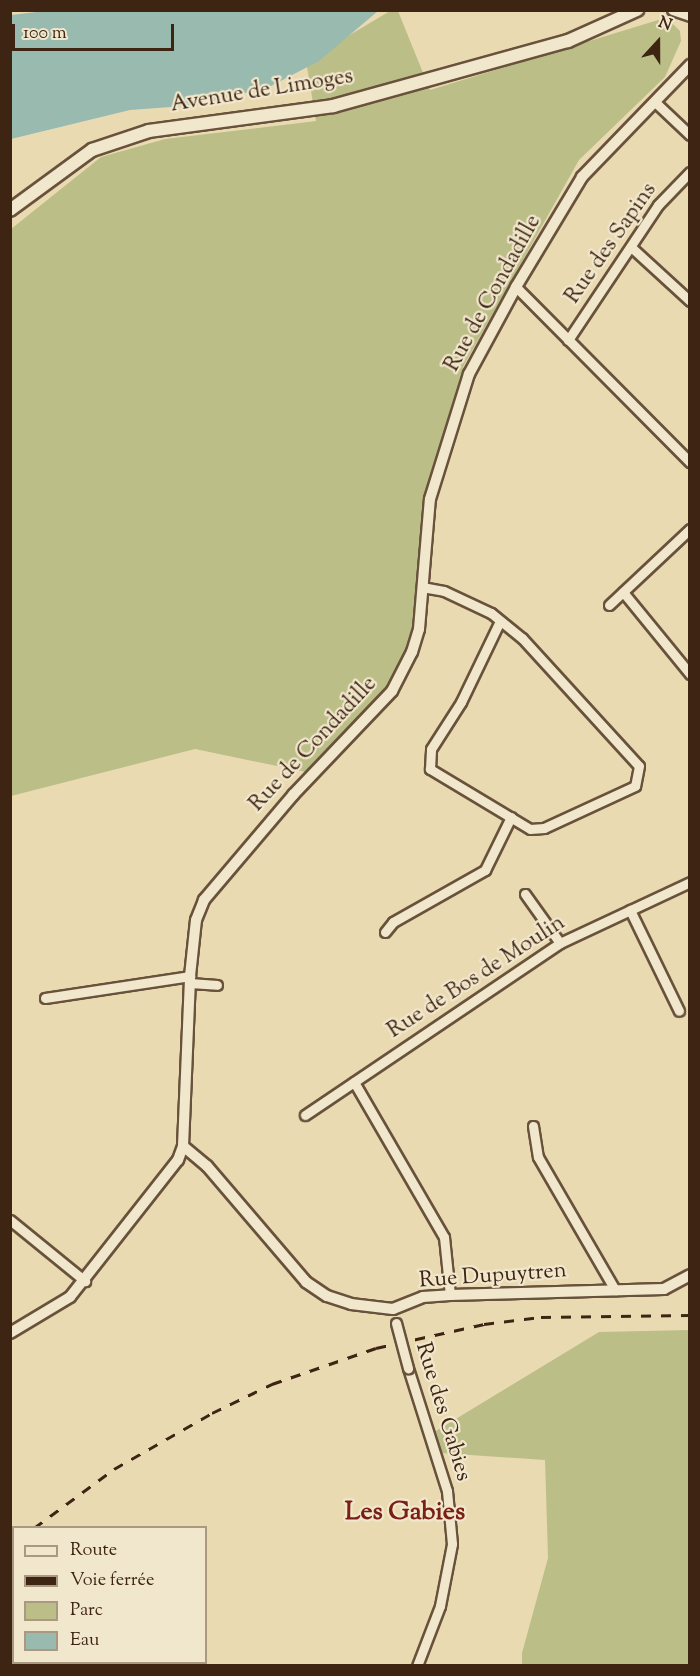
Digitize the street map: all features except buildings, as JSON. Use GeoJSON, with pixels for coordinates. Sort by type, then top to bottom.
{"type":"FeatureCollection","features":[{"type":"Feature","properties":{"kind":"main road","name":"Avenue de Limoges"},"geometry":{"type":"LineString","coordinates":[[10,210],[92,150],[149,131],[333,106],[568,41],[637,10]]}},
{"type":"Feature","properties":{"kind":"street"},"geometry":{"type":"LineString","coordinates":[[673,10],[690,16]]}},
{"type":"Feature","properties":{"kind":"street","name":"Rue de Condadille"},"geometry":{"type":"LineString","coordinates":[[10,1333],[70,1297],[171,1172],[183,1146],[190,979],[196,920],[204,900],[293,795],[392,691],[419,629],[430,499],[453,416],[480,352],[516,286],[582,177],[690,65]]}},
{"type":"Feature","properties":{"kind":"street"},"geometry":{"type":"LineString","coordinates":[[655,102],[690,135]]}},
{"type":"Feature","properties":{"kind":"street","name":"Rue des Sapins"},"geometry":{"type":"LineString","coordinates":[[568,340],[658,205],[690,172]]}},
{"type":"Feature","properties":{"kind":"street"},"geometry":{"type":"LineString","coordinates":[[631,247],[690,301]]}},
{"type":"Feature","properties":{"kind":"street"},"geometry":{"type":"LineString","coordinates":[[516,286],[690,462]]}},
{"type":"Feature","properties":{"kind":"street"},"geometry":{"type":"LineString","coordinates":[[609,605],[690,529]]}},
{"type":"Feature","properties":{"kind":"street"},"geometry":{"type":"LineString","coordinates":[[422,587],[444,591],[500,621],[522,638],[639,766],[635,786],[544,828],[531,829],[430,769],[431,749],[461,702],[500,621]]}},
{"type":"Feature","properties":{"kind":"street"},"geometry":{"type":"LineString","coordinates":[[623,592],[690,674]]}},
{"type":"Feature","properties":{"kind":"street"},"geometry":{"type":"LineString","coordinates":[[385,932],[393,922],[484,870],[511,817]]}},
{"type":"Feature","properties":{"kind":"street","name":"Rue de Bos de Moulin"},"geometry":{"type":"LineString","coordinates":[[305,1115],[560,943],[690,882]]}},
{"type":"Feature","properties":{"kind":"street"},"geometry":{"type":"LineString","coordinates":[[525,894],[560,943]]}},
{"type":"Feature","properties":{"kind":"street"},"geometry":{"type":"LineString","coordinates":[[630,910],[679,1011]]}},
{"type":"Feature","properties":{"kind":"street"},"geometry":{"type":"LineString","coordinates":[[45,998],[190,979],[218,985]]}},
{"type":"Feature","properties":{"kind":"street"},"geometry":{"type":"LineString","coordinates":[[354,1082],[444,1237],[450,1295]]}},
{"type":"Feature","properties":{"kind":"street"},"geometry":{"type":"LineString","coordinates":[[533,1126],[538,1157],[615,1290]]}},
{"type":"Feature","properties":{"kind":"street","name":"Rue Dupuytren"},"geometry":{"type":"LineString","coordinates":[[183,1146],[207,1166],[306,1282],[327,1296],[351,1304],[393,1309],[423,1297],[450,1295],[664,1289],[690,1275]]}},
{"type":"Feature","properties":{"kind":"street"},"geometry":{"type":"LineString","coordinates":[[10,1220],[85,1281]]}},
{"type":"Feature","properties":{"kind":"street","name":"Rue des Gabies"},"geometry":{"type":"LineString","coordinates":[[393,1309],[408,1368],[447,1491],[452,1544],[440,1606],[417,1665]]}},
{"type":"Feature","properties":{"kind":"green space"},"geometry":{"type":"Polygon","coordinates":[[[390,11],[398,11],[430,90],[658,20],[672,23],[680,31],[681,41],[665,77],[579,160],[464,365],[432,471],[421,534],[413,630],[406,655],[392,684],[306,772],[195,749],[11,796],[11,229],[101,157],[165,139],[316,121],[306,61],[390,11]]]}},
{"type":"Feature","properties":{"kind":"green space"},"geometry":{"type":"Polygon","coordinates":[[[689,1330],[689,1665],[522,1665],[522,1653],[548,1558],[545,1460],[441,1453],[436,1431],[599,1332],[689,1330]]]}},
{"type":"Feature","properties":{"kind":"water"},"geometry":{"type":"Polygon","coordinates":[[[45,11],[378,11],[319,61],[269,87],[198,105],[130,110],[11,139],[11,15],[45,11]]]}},
{"type":"Feature","properties":{"kind":"railway"},"geometry":{"type":"LineString","coordinates":[[37,1526],[114,1469],[212,1413],[272,1384],[376,1348],[484,1324],[541,1317],[690,1315]]}},
{"type":"Feature","properties":{"kind":"district","name":"Les Gabies"},"geometry":{"type":"Point","coordinates":[405,1513]}}]}
